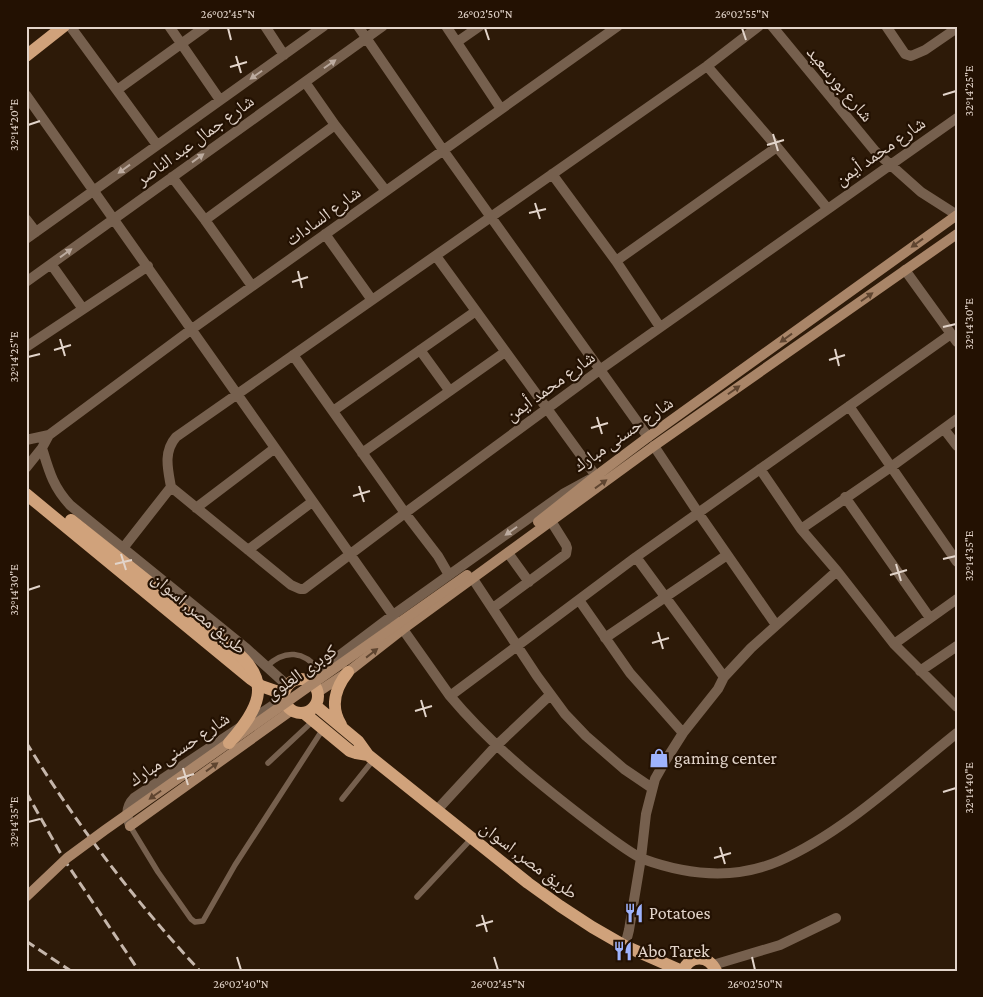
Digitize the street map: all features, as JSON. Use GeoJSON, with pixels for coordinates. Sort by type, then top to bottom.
{"type":"FeatureCollection","features":[{"type":"Feature","properties":{"kind":"main road"},"geometry":{"type":"LineString","coordinates":[[26,56],[64,26]]}},
{"type":"Feature","properties":{"kind":"main road","name":"شارع حسنى مبارك"},"geometry":{"type":"LineString","coordinates":[[318,692],[348,672],[470,577],[551,521],[651,442],[957,215]]}},
{"type":"Feature","properties":{"kind":"main road","name":"شارع حسنى مبارك"},"geometry":{"type":"LineString","coordinates":[[596,476],[651,442],[957,234]]}},
{"type":"Feature","properties":{"kind":"main road","name":"كوبرى العلوى"},"geometry":{"type":"LineString","coordinates":[[26,896],[67,858],[229,743],[470,577],[596,476]]}},
{"type":"Feature","properties":{"kind":"main road"},"geometry":{"type":"LineString","coordinates":[[26,493],[63,513],[243,657],[253,670],[258,686],[258,696],[251,716],[229,743]]}},
{"type":"Feature","properties":{"kind":"main road","name":"طريق مصر, اسوان"},"geometry":{"type":"LineString","coordinates":[[26,493],[251,679],[261,686],[285,693],[288,707],[308,718],[350,751],[371,757]]}},
{"type":"Feature","properties":{"kind":"main road"},"geometry":{"type":"LineString","coordinates":[[346,731],[335,712],[334,701],[338,685],[348,672]]}},
{"type":"Feature","properties":{"kind":"main road"},"geometry":{"type":"LineString","coordinates":[[285,693],[298,679],[307,680],[314,684],[318,692],[318,702],[323,712],[308,718]]}},
{"type":"Feature","properties":{"kind":"main road","name":"طريق مصر, اسوان"},"geometry":{"type":"LineString","coordinates":[[323,712],[358,740],[371,757],[560,906],[592,928],[625,946],[682,971]]}},
{"type":"Feature","properties":{"kind":"main road","name":"شارع حسنى مبارك"},"geometry":{"type":"LineString","coordinates":[[130,826],[308,718]]}},
{"type":"Feature","properties":{"kind":"main road"},"geometry":{"type":"LineString","coordinates":[[682,971],[688,962],[699,958],[704,959],[714,968]]}},
{"type":"Feature","properties":{"kind":"street"},"geometry":{"type":"LineString","coordinates":[[70,26],[157,146]]}},
{"type":"Feature","properties":{"kind":"street"},"geometry":{"type":"LineString","coordinates":[[169,26],[220,100]]}},
{"type":"Feature","properties":{"kind":"street"},"geometry":{"type":"LineString","coordinates":[[117,90],[206,26]]}},
{"type":"Feature","properties":{"kind":"street"},"geometry":{"type":"LineString","coordinates":[[265,26],[284,55]]}},
{"type":"Feature","properties":{"kind":"street","name":"شارع جمال عبد الناصر"},"geometry":{"type":"LineString","coordinates":[[26,238],[324,26]]}},
{"type":"Feature","properties":{"kind":"street"},"geometry":{"type":"LineString","coordinates":[[358,26],[443,150],[601,369],[776,624]]}},
{"type":"Feature","properties":{"kind":"street","name":"شارع جمال عبد الناصر"},"geometry":{"type":"LineString","coordinates":[[26,282],[383,26]]}},
{"type":"Feature","properties":{"kind":"street"},"geometry":{"type":"LineString","coordinates":[[446,26],[501,109]]}},
{"type":"Feature","properties":{"kind":"street"},"geometry":{"type":"LineString","coordinates":[[456,42],[480,26]]}},
{"type":"Feature","properties":{"kind":"street","name":"شارع السادات"},"geometry":{"type":"LineString","coordinates":[[26,440],[49,435],[192,329],[618,26]]}},
{"type":"Feature","properties":{"kind":"street"},"geometry":{"type":"LineString","coordinates":[[124,547],[171,488],[167,459],[171,443],[176,437],[707,66],[759,26]]}},
{"type":"Feature","properties":{"kind":"street","name":"شارع بورسعيد"},"geometry":{"type":"LineString","coordinates":[[772,26],[875,152],[921,192],[957,215]]}},
{"type":"Feature","properties":{"kind":"street"},"geometry":{"type":"LineString","coordinates":[[886,26],[905,54],[911,56],[925,50],[957,28]]}},
{"type":"Feature","properties":{"kind":"street"},"geometry":{"type":"LineString","coordinates":[[707,66],[827,208]]}},
{"type":"Feature","properties":{"kind":"street"},"geometry":{"type":"LineString","coordinates":[[305,82],[386,191]]}},
{"type":"Feature","properties":{"kind":"street"},"geometry":{"type":"LineString","coordinates":[[26,95],[450,696],[496,746],[569,806],[641,858],[682,871],[711,874],[742,873],[777,862],[817,841],[858,813],[957,733]]}},
{"type":"Feature","properties":{"kind":"street","name":"شارع محمد أيمن"},"geometry":{"type":"LineString","coordinates":[[171,488],[291,585],[300,589],[309,586],[405,512],[601,369],[957,118]]}},
{"type":"Feature","properties":{"kind":"street"},"geometry":{"type":"LineString","coordinates":[[205,220],[336,125]]}},
{"type":"Feature","properties":{"kind":"street"},"geometry":{"type":"LineString","coordinates":[[616,261],[777,147]]}},
{"type":"Feature","properties":{"kind":"street"},"geometry":{"type":"LineString","coordinates":[[552,174],[616,261],[660,327]]}},
{"type":"Feature","properties":{"kind":"street"},"geometry":{"type":"LineString","coordinates":[[172,177],[252,286]]}},
{"type":"Feature","properties":{"kind":"street"},"geometry":{"type":"LineString","coordinates":[[26,219],[36,232]]}},
{"type":"Feature","properties":{"kind":"street"},"geometry":{"type":"LineString","coordinates":[[325,234],[372,300]]}},
{"type":"Feature","properties":{"kind":"street"},"geometry":{"type":"LineString","coordinates":[[436,256],[596,476]]}},
{"type":"Feature","properties":{"kind":"street"},"geometry":{"type":"LineString","coordinates":[[51,264],[83,309]]}},
{"type":"Feature","properties":{"kind":"street"},"geometry":{"type":"LineString","coordinates":[[26,347],[148,266]]}},
{"type":"Feature","properties":{"kind":"street"},"geometry":{"type":"LineString","coordinates":[[450,696],[636,557],[849,406],[954,338],[905,270]]}},
{"type":"Feature","properties":{"kind":"street"},"geometry":{"type":"LineString","coordinates":[[333,412],[476,311]]}},
{"type":"Feature","properties":{"kind":"street"},"geometry":{"type":"LineString","coordinates":[[420,350],[449,390]]}},
{"type":"Feature","properties":{"kind":"street"},"geometry":{"type":"LineString","coordinates":[[362,452],[505,352]]}},
{"type":"Feature","properties":{"kind":"street"},"geometry":{"type":"LineString","coordinates":[[293,355],[438,556],[449,575]]}},
{"type":"Feature","properties":{"kind":"street"},"geometry":{"type":"LineString","coordinates":[[849,406],[957,562]]}},
{"type":"Feature","properties":{"kind":"street"},"geometry":{"type":"LineString","coordinates":[[801,529],[957,419]]}},
{"type":"Feature","properties":{"kind":"street"},"geometry":{"type":"LineString","coordinates":[[944,428],[957,446]]}},
{"type":"Feature","properties":{"kind":"street","name":"شارع السادات"},"geometry":{"type":"LineString","coordinates":[[26,468],[42,448],[49,435]]}},
{"type":"Feature","properties":{"kind":"street"},"geometry":{"type":"LineString","coordinates":[[42,448],[52,480],[59,494],[267,666],[285,693]]}},
{"type":"Feature","properties":{"kind":"street"},"geometry":{"type":"LineString","coordinates":[[196,508],[275,448]]}},
{"type":"Feature","properties":{"kind":"street"},"geometry":{"type":"LineString","coordinates":[[760,469],[801,529],[837,570],[894,644],[957,707]]}},
{"type":"Feature","properties":{"kind":"street","name":"شارع حسنى مبارك"},"geometry":{"type":"LineString","coordinates":[[307,680],[393,615],[563,494],[596,476]]}},
{"type":"Feature","properties":{"kind":"street"},"geometry":{"type":"LineString","coordinates":[[845,497],[930,618]]}},
{"type":"Feature","properties":{"kind":"street"},"geometry":{"type":"LineString","coordinates":[[248,550],[312,502]]}},
{"type":"Feature","properties":{"kind":"street"},"geometry":{"type":"LineString","coordinates":[[493,608],[562,558],[567,551],[566,545],[551,521]]}},
{"type":"Feature","properties":{"kind":"street"},"geometry":{"type":"LineString","coordinates":[[508,552],[529,582]]}},
{"type":"Feature","properties":{"kind":"street"},"geometry":{"type":"LineString","coordinates":[[605,638],[727,555]]}},
{"type":"Feature","properties":{"kind":"street"},"geometry":{"type":"LineString","coordinates":[[636,557],[724,677]]}},
{"type":"Feature","properties":{"kind":"street"},"geometry":{"type":"LineString","coordinates":[[625,946],[641,858],[643,831],[652,788],[664,763],[683,733],[718,689],[724,677],[776,624],[837,570]]}},
{"type":"Feature","properties":{"kind":"street"},"geometry":{"type":"LineString","coordinates":[[470,577],[565,714],[586,736],[624,769],[652,788]]}},
{"type":"Feature","properties":{"kind":"street"},"geometry":{"type":"LineString","coordinates":[[894,644],[957,599]]}},
{"type":"Feature","properties":{"kind":"street"},"geometry":{"type":"LineString","coordinates":[[579,600],[630,674],[683,733]]}},
{"type":"Feature","properties":{"kind":"street"},"geometry":{"type":"LineString","coordinates":[[920,671],[957,646]]}},
{"type":"Feature","properties":{"kind":"street","name":"شارع حسنى مبارك"},"geometry":{"type":"LineString","coordinates":[[130,826],[127,814],[128,807],[134,798],[285,693]]}},
{"type":"Feature","properties":{"kind":"street"},"geometry":{"type":"LineString","coordinates":[[437,810],[496,746],[550,695]]}},
{"type":"Feature","properties":{"kind":"street"},"geometry":{"type":"LineString","coordinates":[[714,968],[780,945],[836,918]]}},
{"type":"Feature","properties":{"kind":"lane"},"geometry":{"type":"LineString","coordinates":[[267,666],[274,659],[294,654],[313,662],[319,670]]}},
{"type":"Feature","properties":{"kind":"lane"},"geometry":{"type":"LineString","coordinates":[[268,762],[308,718],[323,712]]}},
{"type":"Feature","properties":{"kind":"lane"},"geometry":{"type":"LineString","coordinates":[[130,826],[158,872],[192,919],[195,922],[203,921],[235,865],[308,718]]}},
{"type":"Feature","properties":{"kind":"lane"},"geometry":{"type":"LineString","coordinates":[[342,799],[371,757]]}},
{"type":"Feature","properties":{"kind":"lane"},"geometry":{"type":"LineString","coordinates":[[417,897],[472,838]]}},
{"type":"Feature","properties":{"kind":"railway"},"geometry":{"type":"LineString","coordinates":[[26,742],[65,802],[107,861],[152,917],[200,971]]}},
{"type":"Feature","properties":{"kind":"railway"},"geometry":{"type":"LineString","coordinates":[[26,792],[65,861],[139,971]]}},
{"type":"Feature","properties":{"kind":"railway"},"geometry":{"type":"LineString","coordinates":[[26,941],[71,971]]}},
{"type":"Feature","properties":{"kind":"place","name":"gaming center"},"geometry":{"type":"Point","coordinates":[659,758]}},
{"type":"Feature","properties":{"kind":"place","name":"Potatoes"},"geometry":{"type":"Point","coordinates":[634,913]}},
{"type":"Feature","properties":{"kind":"place","name":"Abo Tarek"},"geometry":{"type":"Point","coordinates":[623,951]}}]}
